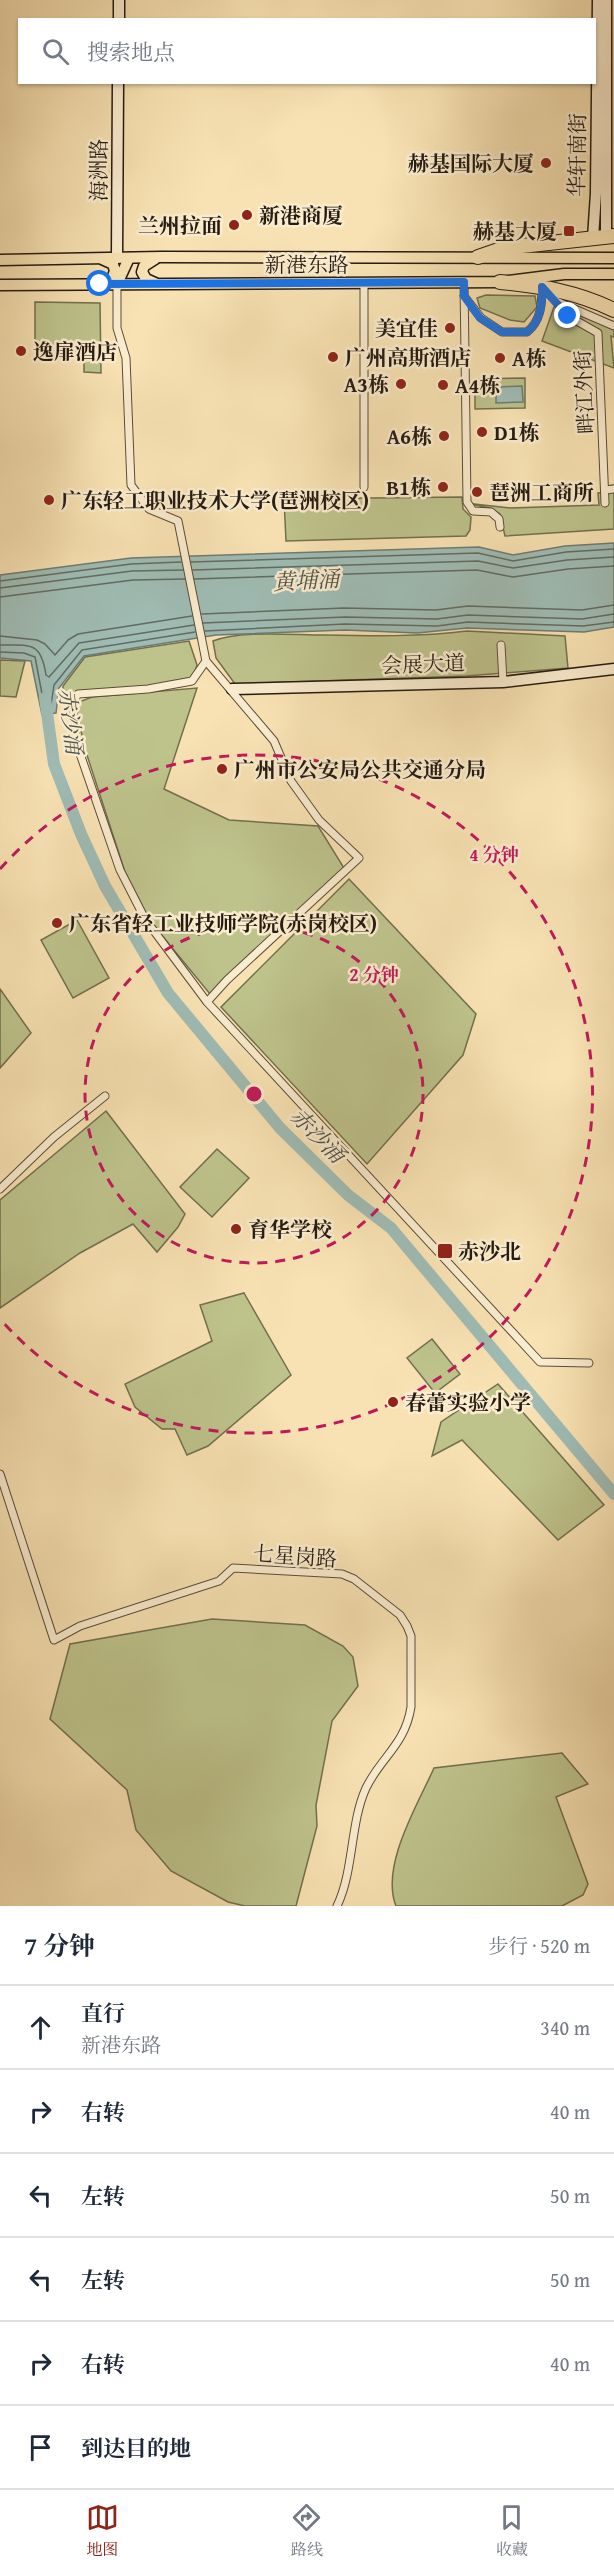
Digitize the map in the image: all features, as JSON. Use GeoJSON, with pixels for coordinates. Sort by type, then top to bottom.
{"type":"FeatureCollection","features":[{"type":"Feature","properties":{"kind":"highway"},"geometry":{"type":"LineString","coordinates":[[478,257],[504,248],[604,237]]}},
{"type":"Feature","properties":{"kind":"highway"},"geometry":{"type":"LineString","coordinates":[[500,282],[542,287],[580,295],[614,310]]}},
{"type":"Feature","properties":{"kind":"main road","name":"新港东路"},"geometry":{"type":"LineString","coordinates":[[0,260],[161,257],[478,257],[551,260],[614,258]]}},
{"type":"Feature","properties":{"kind":"main road"},"geometry":{"type":"LineString","coordinates":[[161,257],[146,263],[142,272],[146,279],[161,284]]}},
{"type":"Feature","properties":{"kind":"main road"},"geometry":{"type":"LineString","coordinates":[[99,258],[113,264],[115,272],[112,279],[100,284]]}},
{"type":"Feature","properties":{"kind":"main road"},"geometry":{"type":"LineString","coordinates":[[117,284],[123,258]]}},
{"type":"Feature","properties":{"kind":"main road","name":"新港东路"},"geometry":{"type":"LineString","coordinates":[[0,285],[500,282],[564,274],[614,274]]}},
{"type":"Feature","properties":{"kind":"street"},"geometry":{"type":"LineString","coordinates":[[119,0],[119,18]]}},
{"type":"Feature","properties":{"kind":"street","name":"华轩南街"},"geometry":{"type":"LineString","coordinates":[[598,0],[596,193],[604,237]]}},
{"type":"Feature","properties":{"kind":"street","name":"华轩南街"},"geometry":{"type":"LineString","coordinates":[[604,237],[610,176],[606,0]]}},
{"type":"Feature","properties":{"kind":"street","name":"海洲路"},"geometry":{"type":"LineString","coordinates":[[118,84],[123,258]]}},
{"type":"Feature","properties":{"kind":"street"},"geometry":{"type":"LineString","coordinates":[[464,282],[469,500],[473,511],[491,512],[499,519],[500,527]]}},
{"type":"Feature","properties":{"kind":"street"},"geometry":{"type":"LineString","coordinates":[[364,283],[364,487]]}},
{"type":"Feature","properties":{"kind":"street"},"geometry":{"type":"LineString","coordinates":[[117,284],[117,328],[126,358],[131,485],[149,509],[178,521],[207,661],[274,741],[291,781],[319,820],[359,858],[227,980],[207,1002]]}},
{"type":"Feature","properties":{"kind":"street"},"geometry":{"type":"LineString","coordinates":[[464,296],[480,318],[502,332],[527,332],[533,327],[543,306],[542,287]]}},
{"type":"Feature","properties":{"kind":"street","name":"畔江外街"},"geometry":{"type":"LineString","coordinates":[[542,287],[568,316],[597,333],[605,503]]}},
{"type":"Feature","properties":{"kind":"street"},"geometry":{"type":"LineString","coordinates":[[556,301],[614,326]]}},
{"type":"Feature","properties":{"kind":"street"},"geometry":{"type":"LineString","coordinates":[[605,490],[614,489]]}},
{"type":"Feature","properties":{"kind":"street"},"geometry":{"type":"LineString","coordinates":[[501,645],[503,682]]}},
{"type":"Feature","properties":{"kind":"street"},"geometry":{"type":"LineString","coordinates":[[207,661],[192,681],[148,689],[78,694],[72,704],[77,745],[120,870],[145,919],[207,1002],[540,1362],[589,1363]]}},
{"type":"Feature","properties":{"kind":"street","name":"会展大道"},"geometry":{"type":"LineString","coordinates":[[232,689],[503,682],[614,669]]}},
{"type":"Feature","properties":{"kind":"street"},"geometry":{"type":"LineString","coordinates":[[0,1189],[54,1137],[105,1096]]}},
{"type":"Feature","properties":{"kind":"street","name":"七星岗路"},"geometry":{"type":"LineString","coordinates":[[0,1474],[54,1640],[80,1626],[219,1581],[233,1568],[342,1574],[354,1579],[400,1615],[411,1636],[410,1719],[402,1737],[367,1787],[337,1906]]}},
{"type":"Feature","properties":{"kind":"green space"},"geometry":{"type":"Polygon","coordinates":[[[486,295],[535,296],[537,307],[524,322],[510,320],[480,308],[477,298],[486,295]]]}},
{"type":"Feature","properties":{"kind":"green space"},"geometry":{"type":"Polygon","coordinates":[[[35,302],[100,303],[101,373],[84,372],[84,351],[35,351],[35,302]]]}},
{"type":"Feature","properties":{"kind":"green space"},"geometry":{"type":"Polygon","coordinates":[[[554,307],[577,311],[614,328],[614,337],[611,336],[614,368],[542,341],[554,307]]]}},
{"type":"Feature","properties":{"kind":"green space"},"geometry":{"type":"Polygon","coordinates":[[[525,378],[525,408],[475,409],[475,379],[525,378]]]}},
{"type":"Feature","properties":{"kind":"green space"},"geometry":{"type":"Polygon","coordinates":[[[614,485],[614,529],[505,536],[500,514],[490,508],[474,504],[511,508],[599,505],[598,493],[608,492],[608,486],[614,485]]]}},
{"type":"Feature","properties":{"kind":"green space"},"geometry":{"type":"Polygon","coordinates":[[[462,497],[463,509],[471,517],[470,530],[466,536],[286,541],[284,499],[462,497]]]}},
{"type":"Feature","properties":{"kind":"green space"},"geometry":{"type":"Polygon","coordinates":[[[467,631],[565,636],[568,668],[466,676],[235,684],[216,658],[213,641],[252,634],[395,636],[467,631]]]}},
{"type":"Feature","properties":{"kind":"green space"},"geometry":{"type":"Polygon","coordinates":[[[189,641],[197,665],[192,680],[149,687],[80,692],[69,696],[63,693],[63,686],[85,657],[189,641]]]}},
{"type":"Feature","properties":{"kind":"green space"},"geometry":{"type":"Polygon","coordinates":[[[0,660],[25,661],[16,697],[0,696],[0,660]]]}},
{"type":"Feature","properties":{"kind":"green space"},"geometry":{"type":"Polygon","coordinates":[[[197,688],[164,789],[229,820],[318,826],[344,868],[210,994],[150,921],[125,872],[86,752],[77,714],[79,702],[92,697],[197,688]]]}},
{"type":"Feature","properties":{"kind":"green space"},"geometry":{"type":"Polygon","coordinates":[[[349,879],[476,1014],[463,1055],[367,1164],[221,1007],[349,879]]]}},
{"type":"Feature","properties":{"kind":"green space"},"geometry":{"type":"Polygon","coordinates":[[[77,920],[109,978],[73,998],[41,940],[77,920]]]}},
{"type":"Feature","properties":{"kind":"green space"},"geometry":{"type":"Polygon","coordinates":[[[0,989],[31,1033],[0,1068],[0,989]]]}},
{"type":"Feature","properties":{"kind":"green space"},"geometry":{"type":"Polygon","coordinates":[[[106,1111],[185,1214],[178,1227],[157,1252],[133,1224],[80,1253],[0,1308],[0,1200],[106,1111]]]}},
{"type":"Feature","properties":{"kind":"green space"},"geometry":{"type":"Polygon","coordinates":[[[217,1149],[249,1178],[212,1217],[180,1187],[217,1149]]]}},
{"type":"Feature","properties":{"kind":"green space"},"geometry":{"type":"Polygon","coordinates":[[[244,1293],[291,1375],[208,1446],[187,1455],[175,1429],[162,1429],[135,1407],[125,1384],[212,1341],[200,1305],[244,1293]]]}},
{"type":"Feature","properties":{"kind":"green space"},"geometry":{"type":"Polygon","coordinates":[[[432,1339],[460,1374],[435,1393],[407,1358],[432,1339]]]}},
{"type":"Feature","properties":{"kind":"green space"},"geometry":{"type":"Polygon","coordinates":[[[498,1384],[604,1505],[558,1540],[462,1440],[432,1456],[441,1422],[498,1384]]]}},
{"type":"Feature","properties":{"kind":"green space"},"geometry":{"type":"Polygon","coordinates":[[[212,1619],[305,1625],[343,1646],[353,1657],[358,1686],[332,1721],[316,1805],[317,1826],[296,1906],[245,1906],[228,1902],[171,1871],[136,1830],[127,1790],[50,1719],[70,1644],[212,1619]]]}},
{"type":"Feature","properties":{"kind":"green space"},"geometry":{"type":"Polygon","coordinates":[[[562,1753],[588,1784],[556,1797],[588,1884],[583,1895],[562,1906],[396,1906],[392,1890],[397,1854],[434,1768],[562,1753]]]}},
{"type":"Feature","properties":{"kind":"water"},"geometry":{"type":"Polygon","coordinates":[[[522,386],[523,402],[496,403],[496,387],[522,386]]]}},
{"type":"Feature","properties":{"kind":"water","name":"黄埔涌"},"geometry":{"type":"Polygon","coordinates":[[[614,543],[614,627],[584,632],[467,628],[417,633],[345,630],[216,635],[84,656],[59,688],[56,713],[42,715],[31,661],[0,658],[0,575],[131,558],[479,547],[513,555],[565,546],[614,543]]]}},
{"type":"Feature","properties":{"kind":"waterway","name":"赤沙涌"},"geometry":{"type":"LineString","coordinates":[[45,698],[54,764],[81,834],[105,886],[168,993],[280,1128],[348,1195],[391,1228],[614,1494]]}},
{"type":"Feature","properties":{"kind":"place","name":"赫基国际大厦"},"geometry":{"type":"Point","coordinates":[546,163]}},
{"type":"Feature","properties":{"kind":"place","name":"新港商厦"},"geometry":{"type":"Point","coordinates":[247,215]}},
{"type":"Feature","properties":{"kind":"place","name":"兰州拉面"},"geometry":{"type":"Point","coordinates":[234,225]}},
{"type":"Feature","properties":{"kind":"place","name":"赫基大厦"},"geometry":{"type":"Point","coordinates":[569,231]}},
{"type":"Feature","properties":{"kind":"place","name":"美宜佳"},"geometry":{"type":"Point","coordinates":[450,328]}},
{"type":"Feature","properties":{"kind":"place","name":"逸扉酒店"},"geometry":{"type":"Point","coordinates":[21,351]}},
{"type":"Feature","properties":{"kind":"place","name":"广州高斯酒店"},"geometry":{"type":"Point","coordinates":[333,357]}},
{"type":"Feature","properties":{"kind":"place","name":"A栋"},"geometry":{"type":"Point","coordinates":[500,358]}},
{"type":"Feature","properties":{"kind":"place","name":"A3栋"},"geometry":{"type":"Point","coordinates":[401,384]}},
{"type":"Feature","properties":{"kind":"place","name":"A4栋"},"geometry":{"type":"Point","coordinates":[443,385]}},
{"type":"Feature","properties":{"kind":"place","name":"D1栋"},"geometry":{"type":"Point","coordinates":[482,432]}},
{"type":"Feature","properties":{"kind":"place","name":"A6栋"},"geometry":{"type":"Point","coordinates":[444,436]}},
{"type":"Feature","properties":{"kind":"place","name":"B1栋"},"geometry":{"type":"Point","coordinates":[443,487]}},
{"type":"Feature","properties":{"kind":"place","name":"琶洲工商所"},"geometry":{"type":"Point","coordinates":[477,492]}},
{"type":"Feature","properties":{"kind":"place","name":"广东轻工职业技术大学(琶洲校区)"},"geometry":{"type":"Point","coordinates":[49,500]}},
{"type":"Feature","properties":{"kind":"place","name":"广州市公安局公共交通分局"},"geometry":{"type":"Point","coordinates":[222,769]}},
{"type":"Feature","properties":{"kind":"place","name":"广东省轻工业技师学院(赤岗校区)"},"geometry":{"type":"Point","coordinates":[57,923]}},
{"type":"Feature","properties":{"kind":"place","name":"育华学校"},"geometry":{"type":"Point","coordinates":[236,1229]}},
{"type":"Feature","properties":{"kind":"place","name":"赤沙北"},"geometry":{"type":"Point","coordinates":[445,1251]}},
{"type":"Feature","properties":{"kind":"place","name":"春蕾实验小学"},"geometry":{"type":"Point","coordinates":[393,1402]}},
{"type":"Feature","properties":{"kind":"route"},"geometry":{"type":"LineString","coordinates":[[100,284],[464,282],[464,296],[480,318],[502,332],[527,332],[533,327],[543,306],[542,287],[568,316]]}}]}
